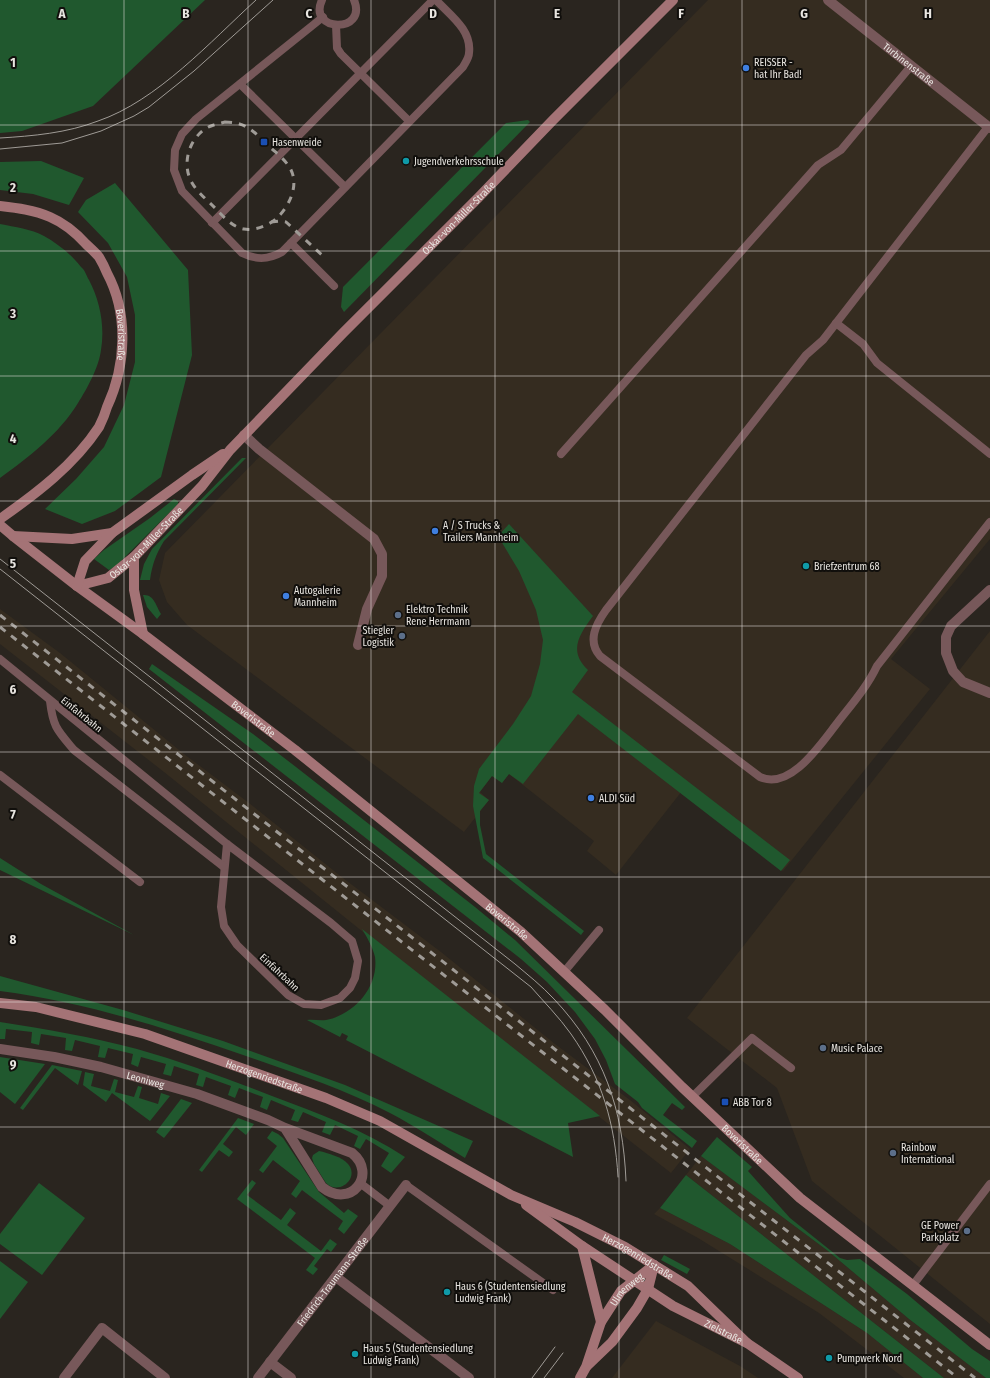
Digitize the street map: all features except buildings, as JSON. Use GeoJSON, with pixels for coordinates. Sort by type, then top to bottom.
{"type":"FeatureCollection","features":[{"type":"Feature","properties":{"kind":"main road","name":"Oskar-von-Miller-Straße"},"geometry":{"type":"LineString","coordinates":[[77,586],[108,578],[134,557],[202,486],[230,450],[244,435],[673,0]]}},
{"type":"Feature","properties":{"kind":"main road","name":"Boveristraße"},"geometry":{"type":"LineString","coordinates":[[0,206],[25,209],[51,217],[78,235],[99,258],[114,285],[121,314],[123,342],[121,364],[113,394],[99,426],[74,459],[28,499],[0,519]]}},
{"type":"Feature","properties":{"kind":"main road","name":"Oskar-von-Miller-Straße"},"geometry":{"type":"LineString","coordinates":[[77,586],[85,562],[112,533],[192,475],[230,450]]}},
{"type":"Feature","properties":{"kind":"main road","name":"Boveristraße"},"geometry":{"type":"LineString","coordinates":[[0,525],[77,586],[143,634],[295,750],[521,932],[605,1010],[692,1097],[800,1198],[990,1345]]}},
{"type":"Feature","properties":{"kind":"main road"},"geometry":{"type":"LineString","coordinates":[[13,536],[72,539],[112,533]]}},
{"type":"Feature","properties":{"kind":"main road"},"geometry":{"type":"LineString","coordinates":[[134,557],[134,590],[143,634]]}},
{"type":"Feature","properties":{"kind":"main road","name":"Herzogenriedstraße"},"geometry":{"type":"LineString","coordinates":[[0,1003],[36,1007],[145,1034],[326,1098],[380,1121],[511,1195],[582,1246],[648,1289]]}},
{"type":"Feature","properties":{"kind":"main road","name":"Herzogenriedstraße"},"geometry":{"type":"LineString","coordinates":[[511,1195],[575,1222],[625,1248],[688,1286],[747,1343]]}},
{"type":"Feature","properties":{"kind":"main road"},"geometry":{"type":"LineString","coordinates":[[582,1246],[601,1322]]}},
{"type":"Feature","properties":{"kind":"main road","name":"Ulmenweg"},"geometry":{"type":"LineString","coordinates":[[580,1378],[586,1367],[601,1322],[621,1291],[654,1265]]}},
{"type":"Feature","properties":{"kind":"main road","name":"Ulmenweg"},"geometry":{"type":"LineString","coordinates":[[586,1367],[612,1342],[637,1308],[648,1289],[654,1265]]}},
{"type":"Feature","properties":{"kind":"main road","name":"Zielstraße"},"geometry":{"type":"LineString","coordinates":[[648,1289],[673,1306],[747,1343],[798,1378]]}},
{"type":"Feature","properties":{"kind":"street","name":"Turbinenstraße"},"geometry":{"type":"LineString","coordinates":[[828,0],[989,128]]}},
{"type":"Feature","properties":{"kind":"street"},"geometry":{"type":"LineString","coordinates":[[244,435],[259,449],[374,539],[382,554],[382,576],[367,609],[358,645]]}},
{"type":"Feature","properties":{"kind":"street"},"geometry":{"type":"LineString","coordinates":[[990,590],[951,626],[946,637],[946,653],[953,671],[963,682],[990,693]]}},
{"type":"Feature","properties":{"kind":"street","name":"Leoniweg"},"geometry":{"type":"LineString","coordinates":[[0,1049],[54,1057],[101,1067],[197,1094],[268,1120],[285,1128],[352,1153],[358,1157],[362,1168],[360,1183]]}},
{"type":"Feature","properties":{"kind":"street"},"geometry":{"type":"LineString","coordinates":[[285,1128],[322,1187],[328,1192],[335,1194],[349,1193],[360,1183]]}},
{"type":"Feature","properties":{"kind":"street","name":"Friedrich-Traumann-Straße"},"geometry":{"type":"LineString","coordinates":[[258,1378],[406,1185]]}},
{"type":"Feature","properties":{"kind":"street"},"geometry":{"type":"LineString","coordinates":[[336,1277],[469,1378]]}},
{"type":"Feature","properties":{"kind":"street"},"geometry":{"type":"LineString","coordinates":[[64,1378],[102,1328],[165,1378]]}},
{"type":"Feature","properties":{"kind":"street"},"geometry":{"type":"LineString","coordinates":[[270,1362],[291,1378]]}},
{"type":"Feature","properties":{"kind":"lane"},"geometry":{"type":"LineString","coordinates":[[322,0],[320,11],[323,17],[330,24],[336,25],[342,25],[352,19],[356,8],[354,0]]}},
{"type":"Feature","properties":{"kind":"lane"},"geometry":{"type":"LineString","coordinates":[[212,223],[434,0],[463,28],[469,40],[469,54],[463,67],[282,252],[274,257],[263,259],[251,258],[242,253],[212,223],[182,191],[174,170],[175,150],[182,134],[196,120],[323,17]]}},
{"type":"Feature","properties":{"kind":"lane"},"geometry":{"type":"LineString","coordinates":[[336,25],[337,48],[345,59],[409,122]]}},
{"type":"Feature","properties":{"kind":"lane"},"geometry":{"type":"LineString","coordinates":[[561,454],[818,165],[841,150],[911,66]]}},
{"type":"Feature","properties":{"kind":"lane"},"geometry":{"type":"LineString","coordinates":[[240,84],[345,187]]}},
{"type":"Feature","properties":{"kind":"lane"},"geometry":{"type":"LineString","coordinates":[[989,128],[823,340],[806,355],[600,619],[593,640],[600,656],[760,777],[769,780],[779,779],[794,771],[812,755],[869,682],[876,666],[990,522]]}},
{"type":"Feature","properties":{"kind":"lane"},"geometry":{"type":"LineString","coordinates":[[291,243],[334,286]]}},
{"type":"Feature","properties":{"kind":"lane"},"geometry":{"type":"LineString","coordinates":[[836,323],[863,344],[877,363],[990,454]]}},
{"type":"Feature","properties":{"kind":"lane","name":"Einfahrbahn"},"geometry":{"type":"LineString","coordinates":[[0,659],[227,844],[331,923],[352,941],[358,961],[355,978],[350,988],[340,998],[321,1005],[304,1004],[288,995],[237,945],[224,926],[220,907],[227,844]]}},
{"type":"Feature","properties":{"kind":"lane"},"geometry":{"type":"LineString","coordinates":[[50,701],[52,716],[57,731],[74,750],[224,867]]}},
{"type":"Feature","properties":{"kind":"lane"},"geometry":{"type":"LineString","coordinates":[[0,775],[140,882]]}},
{"type":"Feature","properties":{"kind":"lane"},"geometry":{"type":"LineString","coordinates":[[564,972],[599,930]]}},
{"type":"Feature","properties":{"kind":"lane"},"geometry":{"type":"LineString","coordinates":[[692,1097],[752,1038],[791,1068]]}},
{"type":"Feature","properties":{"kind":"lane"},"geometry":{"type":"LineString","coordinates":[[360,1183],[390,1206]]}},
{"type":"Feature","properties":{"kind":"lane"},"geometry":{"type":"LineString","coordinates":[[913,1285],[990,1184]]}},
{"type":"Feature","properties":{"kind":"lane"},"geometry":{"type":"LineString","coordinates":[[406,1185],[553,1290]]}},
{"type":"Feature","properties":{"kind":"shaded area"},"geometry":{"type":"Polygon","coordinates":[[[708,0],[990,0],[990,539],[891,659],[930,689],[783,871],[682,791],[616,875],[587,851],[594,841],[509,774],[502,783],[492,776],[480,792],[489,800],[464,832],[187,625],[167,602],[159,580],[165,553],[708,0]]]}},
{"type":"Feature","properties":{"kind":"shaded area"},"geometry":{"type":"Polygon","coordinates":[[[0,609],[60,653],[184,754],[441,952],[555,1044],[630,1100],[690,1149],[671,1173],[373,940],[164,772],[0,644],[0,609]]]}},
{"type":"Feature","properties":{"kind":"shaded area"},"geometry":{"type":"Polygon","coordinates":[[[990,631],[990,1324],[812,1181],[777,1088],[687,1018],[990,631]]]}},
{"type":"Feature","properties":{"kind":"shaded area"},"geometry":{"type":"Polygon","coordinates":[[[701,1156],[828,1251],[909,1319],[986,1378],[944,1378],[686,1175],[701,1156]]]}},
{"type":"Feature","properties":{"kind":"shaded area"},"geometry":{"type":"Polygon","coordinates":[[[660,1208],[730,1244],[867,1333],[923,1378],[904,1378],[819,1313],[698,1238],[654,1214],[660,1208]]]}},
{"type":"Feature","properties":{"kind":"shaded area"},"geometry":{"type":"Polygon","coordinates":[[[656,1321],[740,1366],[758,1378],[612,1378],[656,1321]]]}},
{"type":"Feature","properties":{"kind":"green space"},"geometry":{"type":"Polygon","coordinates":[[[0,0],[205,0],[93,106],[22,131],[0,133],[0,0]]]}},
{"type":"Feature","properties":{"kind":"green space"},"geometry":{"type":"Polygon","coordinates":[[[528,120],[530,122],[344,312],[341,307],[343,287],[506,123],[528,120]]]}},
{"type":"Feature","properties":{"kind":"green space"},"geometry":{"type":"Polygon","coordinates":[[[41,161],[84,178],[69,205],[33,194],[0,190],[0,162],[41,161]]]}},
{"type":"Feature","properties":{"kind":"green space"},"geometry":{"type":"Polygon","coordinates":[[[115,183],[188,270],[192,355],[161,477],[115,511],[82,524],[45,509],[76,479],[104,447],[124,405],[135,362],[135,315],[127,277],[108,243],[78,212],[86,200],[115,183]]]}},
{"type":"Feature","properties":{"kind":"green space"},"geometry":{"type":"Polygon","coordinates":[[[0,224],[23,228],[49,239],[69,254],[84,270],[99,305],[102,323],[102,341],[100,357],[92,378],[78,403],[62,425],[53,435],[22,462],[0,478],[0,224]]]}},
{"type":"Feature","properties":{"kind":"green space"},"geometry":{"type":"Polygon","coordinates":[[[242,458],[246,458],[164,541],[155,560],[150,580],[140,580],[144,564],[152,549],[242,458]]]}},
{"type":"Feature","properties":{"kind":"green space"},"geometry":{"type":"Polygon","coordinates":[[[174,499],[178,501],[178,504],[116,566],[109,570],[94,559],[104,550],[150,518],[174,499]]]}},
{"type":"Feature","properties":{"kind":"green space"},"geometry":{"type":"Polygon","coordinates":[[[509,524],[593,616],[580,636],[577,650],[578,656],[588,670],[572,692],[790,860],[781,871],[578,714],[523,784],[509,774],[502,783],[492,776],[479,793],[489,800],[480,811],[480,825],[486,854],[584,931],[581,935],[483,858],[473,806],[474,786],[479,769],[513,724],[531,696],[540,664],[543,640],[536,610],[519,571],[498,536],[509,524]]]}},
{"type":"Feature","properties":{"kind":"green space"},"geometry":{"type":"Polygon","coordinates":[[[143,595],[150,596],[154,601],[161,614],[157,619],[147,607],[143,595]]]}},
{"type":"Feature","properties":{"kind":"green space"},"geometry":{"type":"Polygon","coordinates":[[[152,664],[253,734],[475,907],[515,940],[685,1107],[682,1110],[672,1103],[663,1115],[697,1141],[692,1148],[615,1084],[606,1060],[595,1039],[575,1012],[547,982],[521,959],[149,669],[152,664]]]}},
{"type":"Feature","properties":{"kind":"green space"},"geometry":{"type":"Polygon","coordinates":[[[0,858],[41,884],[134,935],[0,870],[0,858]]]}},
{"type":"Feature","properties":{"kind":"green space"},"geometry":{"type":"Polygon","coordinates":[[[362,929],[600,1116],[568,1123],[573,1157],[346,1040],[348,1036],[342,1033],[340,1037],[307,1020],[326,1020],[346,1012],[355,1006],[369,989],[373,979],[375,957],[370,943],[362,929]]]}},
{"type":"Feature","properties":{"kind":"green space"},"geometry":{"type":"Polygon","coordinates":[[[0,976],[123,1010],[223,1041],[345,1085],[473,1141],[465,1158],[399,1118],[373,1104],[337,1089],[301,1075],[155,1026],[63,1002],[0,991],[0,976]]]}},
{"type":"Feature","properties":{"kind":"green space"},"geometry":{"type":"Polygon","coordinates":[[[0,1022],[52,1030],[103,1041],[137,1049],[188,1065],[306,1109],[357,1130],[405,1157],[391,1173],[381,1166],[389,1153],[366,1139],[360,1149],[354,1146],[358,1136],[335,1125],[330,1135],[322,1132],[326,1122],[303,1112],[298,1122],[291,1120],[295,1110],[271,1100],[267,1110],[260,1107],[263,1097],[239,1088],[235,1098],[228,1095],[231,1086],[206,1077],[203,1087],[196,1085],[199,1074],[174,1066],[171,1076],[163,1074],[166,1064],[141,1057],[138,1067],[131,1064],[133,1054],[108,1048],[105,1058],[98,1057],[100,1046],[75,1040],[72,1051],[65,1050],[66,1038],[41,1034],[39,1045],[31,1043],[32,1032],[6,1029],[5,1039],[0,1039],[0,1022]]]}},
{"type":"Feature","properties":{"kind":"green space"},"geometry":{"type":"Polygon","coordinates":[[[0,1057],[45,1064],[15,1104],[0,1092],[0,1057]]]}},
{"type":"Feature","properties":{"kind":"green space"},"geometry":{"type":"Polygon","coordinates":[[[52,1065],[82,1071],[78,1085],[55,1068],[23,1110],[20,1108],[52,1065]]]}},
{"type":"Feature","properties":{"kind":"green space"},"geometry":{"type":"Polygon","coordinates":[[[85,1072],[94,1074],[91,1086],[110,1091],[114,1079],[118,1080],[115,1092],[134,1097],[138,1086],[142,1087],[139,1098],[158,1104],[161,1093],[170,1096],[150,1121],[112,1093],[106,1102],[83,1085],[85,1072]]]}},
{"type":"Feature","properties":{"kind":"green space"},"geometry":{"type":"Polygon","coordinates":[[[181,1099],[192,1103],[164,1138],[156,1132],[181,1099]]]}},
{"type":"Feature","properties":{"kind":"green space"},"geometry":{"type":"Polygon","coordinates":[[[238,1118],[254,1124],[246,1135],[236,1127],[223,1144],[233,1152],[229,1157],[219,1150],[202,1172],[199,1170],[238,1118]]]}},
{"type":"Feature","properties":{"kind":"green space"},"geometry":{"type":"Polygon","coordinates":[[[272,1131],[283,1138],[319,1192],[344,1213],[348,1209],[358,1216],[344,1234],[338,1229],[343,1221],[302,1190],[296,1198],[291,1194],[300,1181],[273,1160],[263,1173],[259,1170],[277,1146],[267,1138],[272,1131]]]}},
{"type":"Feature","properties":{"kind":"green space"},"geometry":{"type":"Polygon","coordinates":[[[717,1137],[752,1167],[748,1171],[790,1218],[840,1258],[847,1260],[860,1259],[907,1294],[972,1349],[990,1361],[990,1378],[986,1378],[909,1319],[828,1251],[701,1156],[717,1137]]]}},
{"type":"Feature","properties":{"kind":"green space"},"geometry":{"type":"Polygon","coordinates":[[[319,1151],[339,1157],[348,1164],[351,1169],[351,1175],[350,1180],[346,1184],[337,1187],[326,1183],[312,1158],[313,1155],[319,1151]]]}},
{"type":"Feature","properties":{"kind":"green space"},"geometry":{"type":"Polygon","coordinates":[[[686,1175],[944,1378],[923,1378],[867,1333],[730,1244],[660,1208],[686,1175]]]}},
{"type":"Feature","properties":{"kind":"green space"},"geometry":{"type":"Polygon","coordinates":[[[252,1180],[256,1183],[247,1195],[281,1220],[290,1208],[296,1213],[287,1225],[321,1251],[330,1239],[337,1244],[331,1252],[327,1249],[314,1266],[318,1269],[313,1275],[306,1270],[315,1258],[237,1199],[252,1180]]]}},
{"type":"Feature","properties":{"kind":"green space"},"geometry":{"type":"Polygon","coordinates":[[[39,1183],[85,1218],[42,1275],[0,1244],[0,1234],[39,1183]]]}},
{"type":"Feature","properties":{"kind":"green space"},"geometry":{"type":"Polygon","coordinates":[[[664,1255],[690,1269],[687,1274],[661,1260],[664,1255]]]}},
{"type":"Feature","properties":{"kind":"green space"},"geometry":{"type":"Polygon","coordinates":[[[0,1261],[28,1282],[0,1319],[0,1261]]]}},
{"type":"Feature","properties":{"kind":"tram line"},"geometry":{"type":"LineString","coordinates":[[0,138],[62,131],[86,125],[120,112],[162,85],[202,51],[256,0]]}},
{"type":"Feature","properties":{"kind":"tram line"},"geometry":{"type":"LineString","coordinates":[[0,149],[62,143],[101,131],[134,116],[149,107],[194,71],[273,0]]}},
{"type":"Feature","properties":{"kind":"tram line"},"geometry":{"type":"LineString","coordinates":[[0,559],[515,964],[549,994],[571,1019],[586,1040],[608,1083],[621,1130],[626,1181]]}},
{"type":"Feature","properties":{"kind":"tram line"},"geometry":{"type":"LineString","coordinates":[[0,569],[531,987],[571,1034],[591,1067],[599,1085],[610,1120],[614,1138],[618,1177]]}},
{"type":"Feature","properties":{"kind":"tram line"},"geometry":{"type":"LineString","coordinates":[[532,1378],[555,1347]]}},
{"type":"Feature","properties":{"kind":"tram line"},"geometry":{"type":"LineString","coordinates":[[544,1378],[563,1353]]}},
{"type":"Feature","properties":{"kind":"railway"},"geometry":{"type":"LineString","coordinates":[[225,122],[233,122],[250,129],[284,160],[291,170],[294,183],[289,202],[275,220],[262,227],[244,229],[232,224],[199,192],[193,185],[188,174],[187,160],[191,146],[195,139],[205,129],[225,122]]}},
{"type":"Feature","properties":{"kind":"railway"},"geometry":{"type":"LineString","coordinates":[[271,222],[286,222],[323,256]]}},
{"type":"Feature","properties":{"kind":"railway"},"geometry":{"type":"LineString","coordinates":[[0,615],[975,1378]]}},
{"type":"Feature","properties":{"kind":"railway"},"geometry":{"type":"LineString","coordinates":[[0,627],[958,1378]]}},
{"type":"Feature","properties":{"kind":"place","name":"REISSER - hat Ihr Bad!"},"geometry":{"type":"Point","coordinates":[746,68]}},
{"type":"Feature","properties":{"kind":"place","name":"Hasenweide"},"geometry":{"type":"Point","coordinates":[264,142]}},
{"type":"Feature","properties":{"kind":"place","name":"Jugendverkehrsschule"},"geometry":{"type":"Point","coordinates":[406,161]}},
{"type":"Feature","properties":{"kind":"place","name":"A / S Trucks & Trailers Mannheim"},"geometry":{"type":"Point","coordinates":[435,531]}},
{"type":"Feature","properties":{"kind":"place","name":"Briefzentrum 68"},"geometry":{"type":"Point","coordinates":[806,566]}},
{"type":"Feature","properties":{"kind":"place","name":"Autogalerie Mannheim"},"geometry":{"type":"Point","coordinates":[286,596]}},
{"type":"Feature","properties":{"kind":"place","name":"Elektro Technik Rene Herrmann"},"geometry":{"type":"Point","coordinates":[398,615]}},
{"type":"Feature","properties":{"kind":"place","name":"Stiegler Logistik"},"geometry":{"type":"Point","coordinates":[402,636]}},
{"type":"Feature","properties":{"kind":"place","name":"ALDI Süd"},"geometry":{"type":"Point","coordinates":[591,798]}},
{"type":"Feature","properties":{"kind":"place","name":"Music Palace"},"geometry":{"type":"Point","coordinates":[823,1048]}},
{"type":"Feature","properties":{"kind":"place","name":"ABB Tor 8"},"geometry":{"type":"Point","coordinates":[725,1102]}},
{"type":"Feature","properties":{"kind":"place","name":"Rainbow International"},"geometry":{"type":"Point","coordinates":[893,1153]}},
{"type":"Feature","properties":{"kind":"place","name":"GE Power Parkplatz"},"geometry":{"type":"Point","coordinates":[967,1231]}},
{"type":"Feature","properties":{"kind":"place","name":"Haus 6 (Studentensiedlung Ludwig Frank)"},"geometry":{"type":"Point","coordinates":[447,1292]}},
{"type":"Feature","properties":{"kind":"place","name":"Haus 5 (Studentensiedlung Ludwig Frank)"},"geometry":{"type":"Point","coordinates":[355,1354]}},
{"type":"Feature","properties":{"kind":"place","name":"Pumpwerk Nord"},"geometry":{"type":"Point","coordinates":[829,1358]}}]}
